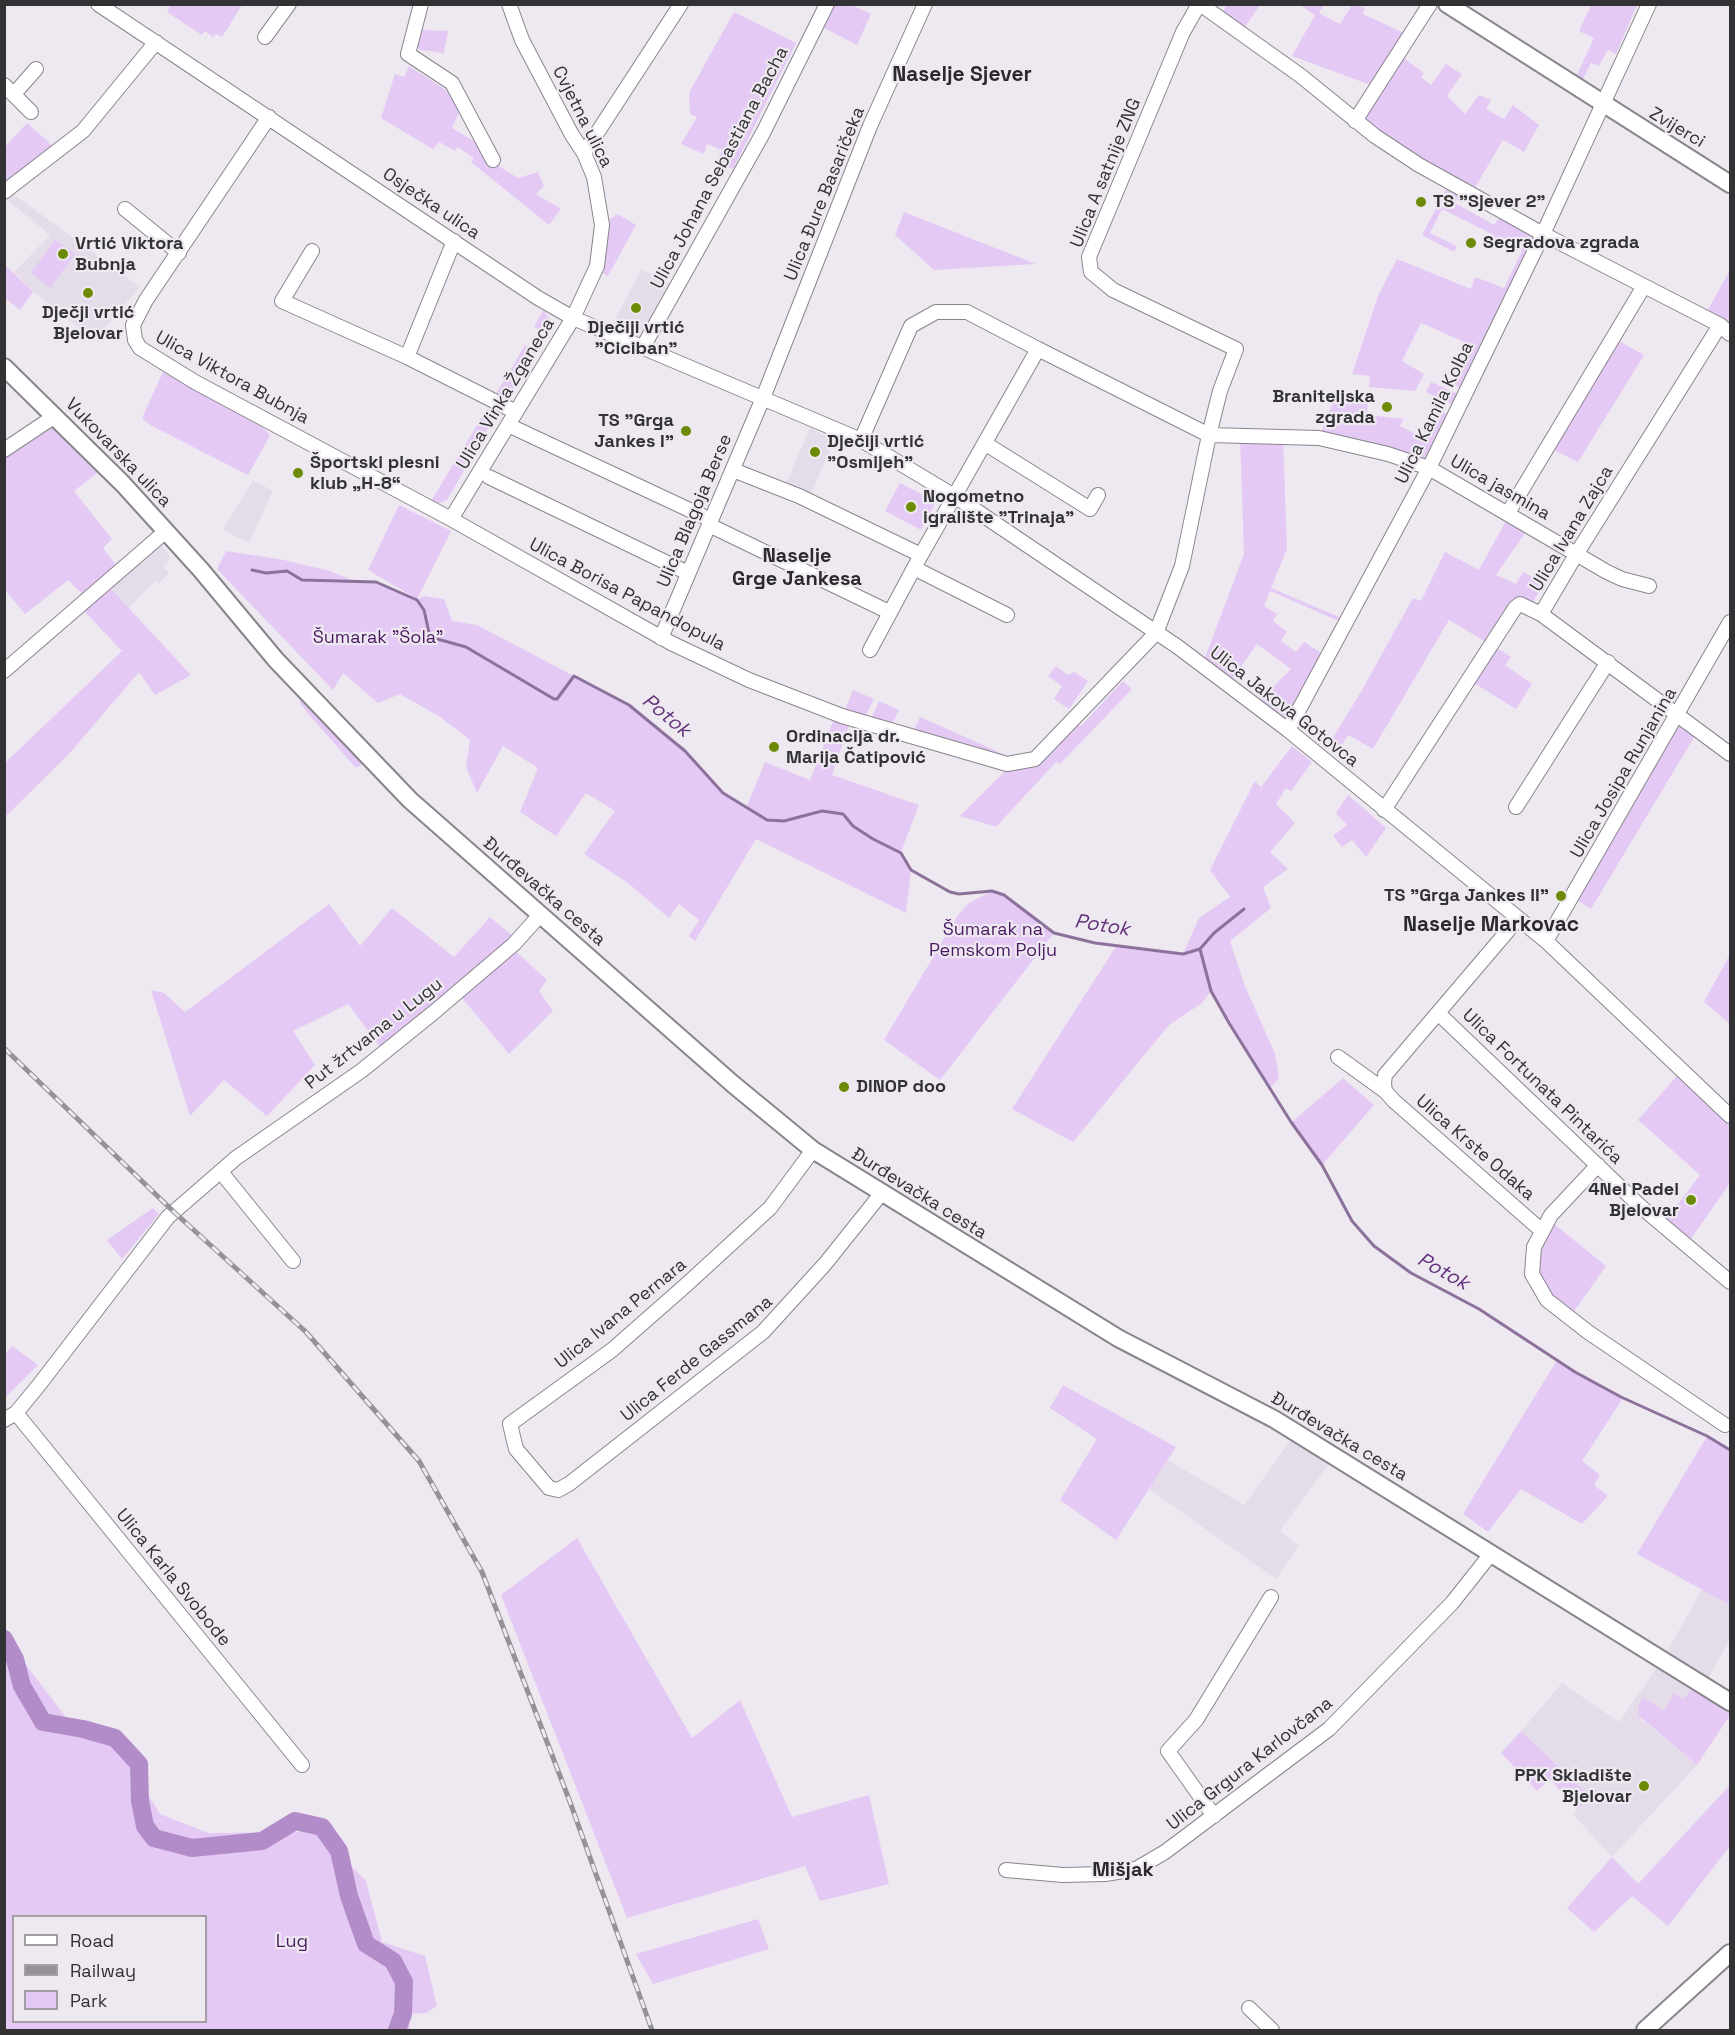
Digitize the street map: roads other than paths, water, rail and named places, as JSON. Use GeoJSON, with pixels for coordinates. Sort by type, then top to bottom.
{"type":"FeatureCollection","features":[{"type":"Feature","properties":{"kind":"main road","name":"Zvijerci"},"geometry":{"type":"LineString","coordinates":[[1447,4],[1603,106],[1731,184]]}},
{"type":"Feature","properties":{"kind":"main road","name":"Vukovarska ulica"},"geometry":{"type":"LineString","coordinates":[[4,367],[55,416],[201,570]]}},
{"type":"Feature","properties":{"kind":"main road","name":"Đurđevačka cesta"},"geometry":{"type":"LineString","coordinates":[[201,570],[276,660],[410,800],[813,1150],[1118,1338],[1274,1419],[1490,1555],[1731,1702]]}},
{"type":"Feature","properties":{"kind":"main road"},"geometry":{"type":"LineString","coordinates":[[1645,2031],[1731,1953]]}},
{"type":"Feature","properties":{"kind":"street"},"geometry":{"type":"LineString","coordinates":[[265,37],[289,4]]}},
{"type":"Feature","properties":{"kind":"street"},"geometry":{"type":"LineString","coordinates":[[421,4],[408,54],[452,83],[493,160]]}},
{"type":"Feature","properties":{"kind":"street","name":"Cvjetna ulica"},"geometry":{"type":"LineString","coordinates":[[509,4],[522,40],[572,135],[584,153],[594,177],[602,225],[597,266],[573,318]]}},
{"type":"Feature","properties":{"kind":"street"},"geometry":{"type":"LineString","coordinates":[[584,153],[681,4]]}},
{"type":"Feature","properties":{"kind":"street","name":"Ulica Johana Sebastiana Bacha"},"geometry":{"type":"LineString","coordinates":[[643,347],[757,143],[827,4]]}},
{"type":"Feature","properties":{"kind":"street","name":"Ulica Đure Basaričeka"},"geometry":{"type":"LineString","coordinates":[[763,398],[870,126],[925,4]]}},
{"type":"Feature","properties":{"kind":"street"},"geometry":{"type":"LineString","coordinates":[[1200,4],[1301,76],[1355,121],[1419,165],[1543,234],[1725,329]]}},
{"type":"Feature","properties":{"kind":"street","name":"Ulica A satnije ZNG"},"geometry":{"type":"LineString","coordinates":[[1200,4],[1183,32],[1089,257],[1091,272],[1113,290],[1236,349],[1220,391],[1209,435]]}},
{"type":"Feature","properties":{"kind":"street"},"geometry":{"type":"LineString","coordinates":[[1355,121],[1430,4]]}},
{"type":"Feature","properties":{"kind":"street","name":"Ulica Kamila Kolba"},"geometry":{"type":"LineString","coordinates":[[1288,730],[1429,468],[1543,234],[1649,4]]}},
{"type":"Feature","properties":{"kind":"street","name":"Osječka ulica"},"geometry":{"type":"LineString","coordinates":[[106,7],[538,298],[573,318],[763,398]]}},
{"type":"Feature","properties":{"kind":"street"},"geometry":{"type":"LineString","coordinates":[[4,192],[83,131],[156,42]]}},
{"type":"Feature","properties":{"kind":"street"},"geometry":{"type":"LineString","coordinates":[[31,112],[9,89],[36,69]]}},
{"type":"Feature","properties":{"kind":"street","name":"Ulica Viktora Bubnja"},"geometry":{"type":"LineString","coordinates":[[269,117],[146,300],[133,325],[135,340],[140,348],[206,387],[451,519]]}},
{"type":"Feature","properties":{"kind":"street"},"geometry":{"type":"LineString","coordinates":[[125,209],[179,253]]}},
{"type":"Feature","properties":{"kind":"street"},"geometry":{"type":"LineString","coordinates":[[406,357],[454,241]]}},
{"type":"Feature","properties":{"kind":"street"},"geometry":{"type":"LineString","coordinates":[[312,251],[282,301],[406,357],[516,412]]}},
{"type":"Feature","properties":{"kind":"street"},"geometry":{"type":"LineString","coordinates":[[1508,513],[1644,286]]}},
{"type":"Feature","properties":{"kind":"street"},"geometry":{"type":"LineString","coordinates":[[861,440],[911,326],[936,312],[967,312],[1209,435],[1204,447],[1182,566],[1156,633]]}},
{"type":"Feature","properties":{"kind":"street","name":"Ulica Vinka Žganeca"},"geometry":{"type":"LineString","coordinates":[[451,519],[573,318]]}},
{"type":"Feature","properties":{"kind":"street","name":"Ulica Ivana Zajca"},"geometry":{"type":"LineString","coordinates":[[1384,810],[1515,608],[1520,604],[1541,614],[1577,553],[1725,329]]}},
{"type":"Feature","properties":{"kind":"street"},"geometry":{"type":"LineString","coordinates":[[870,650],[889,612],[1038,349]]}},
{"type":"Feature","properties":{"kind":"street","name":"Ulica Jakova Gotovca"},"geometry":{"type":"LineString","coordinates":[[763,398],[861,440],[956,497],[1232,686],[1517,920],[1546,941],[1731,1116]]}},
{"type":"Feature","properties":{"kind":"street","name":"Ulica Blagoja Berse"},"geometry":{"type":"LineString","coordinates":[[660,638],[763,398]]}},
{"type":"Feature","properties":{"kind":"street"},"geometry":{"type":"LineString","coordinates":[[4,450],[55,416]]}},
{"type":"Feature","properties":{"kind":"street"},"geometry":{"type":"LineString","coordinates":[[508,425],[889,612]]}},
{"type":"Feature","properties":{"kind":"street","name":"Ulica jasmina"},"geometry":{"type":"LineString","coordinates":[[1209,435],[1319,438],[1388,454],[1429,468],[1622,579],[1648,586]]}},
{"type":"Feature","properties":{"kind":"street"},"geometry":{"type":"LineString","coordinates":[[986,444],[1090,508],[1098,495]]}},
{"type":"Feature","properties":{"kind":"street"},"geometry":{"type":"LineString","coordinates":[[733,470],[799,496],[918,561],[1007,615]]}},
{"type":"Feature","properties":{"kind":"street"},"geometry":{"type":"LineString","coordinates":[[489,477],[688,573]]}},
{"type":"Feature","properties":{"kind":"street","name":"Ulica Borisa Papandopula"},"geometry":{"type":"LineString","coordinates":[[451,519],[660,638],[749,680],[842,716],[1007,764],[1035,759],[1156,633]]}},
{"type":"Feature","properties":{"kind":"street"},"geometry":{"type":"LineString","coordinates":[[4,671],[166,531]]}},
{"type":"Feature","properties":{"kind":"street"},"geometry":{"type":"LineString","coordinates":[[1541,614],[1731,754]]}},
{"type":"Feature","properties":{"kind":"street","name":"Ulica Josipa Runjanina"},"geometry":{"type":"LineString","coordinates":[[1546,941],[1731,622]]}},
{"type":"Feature","properties":{"kind":"street"},"geometry":{"type":"LineString","coordinates":[[1516,807],[1608,662]]}},
{"type":"Feature","properties":{"kind":"street","name":"Put žrtvama u Lugu"},"geometry":{"type":"LineString","coordinates":[[10,1416],[168,1217],[236,1158],[377,1058],[514,944],[540,915]]}},
{"type":"Feature","properties":{"kind":"street"},"geometry":{"type":"LineString","coordinates":[[1384,1091],[1385,1076],[1517,920]]}},
{"type":"Feature","properties":{"kind":"street","name":"Ulica Fortunata Pintarića"},"geometry":{"type":"LineString","coordinates":[[1438,1013],[1686,1246],[1731,1282]]}},
{"type":"Feature","properties":{"kind":"street","name":"Ulica Krste Odaka"},"geometry":{"type":"LineString","coordinates":[[1338,1057],[1384,1091],[1542,1231]]}},
{"type":"Feature","properties":{"kind":"street","name":"Ulica Ivana Pernara"},"geometry":{"type":"LineString","coordinates":[[569,1484],[558,1490],[549,1488],[516,1449],[510,1424],[612,1350],[686,1285],[770,1208],[813,1150]]}},
{"type":"Feature","properties":{"kind":"street"},"geometry":{"type":"LineString","coordinates":[[1598,1165],[1551,1215],[1534,1247],[1532,1274],[1547,1300],[1588,1332],[1725,1425]]}},
{"type":"Feature","properties":{"kind":"street"},"geometry":{"type":"LineString","coordinates":[[221,1172],[293,1261]]}},
{"type":"Feature","properties":{"kind":"street","name":"Ulica Ferde Gassmana"},"geometry":{"type":"LineString","coordinates":[[569,1484],[763,1332],[812,1279],[881,1194]]}},
{"type":"Feature","properties":{"kind":"street","name":"Ulica Karla Svobode"},"geometry":{"type":"LineString","coordinates":[[10,1416],[302,1766]]}},
{"type":"Feature","properties":{"kind":"street","name":"Ulica Grgura Karlovčana"},"geometry":{"type":"LineString","coordinates":[[1006,1870],[1064,1875],[1105,1874],[1136,1869],[1165,1852],[1329,1729],[1452,1603],[1490,1555]]}},
{"type":"Feature","properties":{"kind":"street"},"geometry":{"type":"LineString","coordinates":[[1214,1816],[1168,1751],[1196,1720],[1271,1597]]}},
{"type":"Feature","properties":{"kind":"street"},"geometry":{"type":"LineString","coordinates":[[1248,2008],[1272,2031]]}},
{"type":"Feature","properties":{"kind":"waterway","name":"Potok"},"geometry":{"type":"LineString","coordinates":[[252,570],[266,573],[287,571],[302,580],[376,582],[417,600],[424,610],[430,637],[466,647],[554,699],[557,699],[574,676],[629,705],[685,751],[723,793],[767,820],[784,821],[822,811],[843,814],[853,826],[901,853],[911,870],[950,892],[959,894],[992,891],[1004,895],[1054,933],[1095,943],[1183,954],[1200,949],[1211,991],[1229,1023],[1291,1122],[1322,1165],[1352,1221],[1374,1246],[1411,1273],[1479,1309],[1575,1372],[1621,1397],[1707,1436],[1730,1450]]}},
{"type":"Feature","properties":{"kind":"waterway"},"geometry":{"type":"LineString","coordinates":[[1200,949],[1214,933],[1244,909]]}},
{"type":"Feature","properties":{"kind":"waterway"},"geometry":{"type":"LineString","coordinates":[[4,1639],[15,1659],[22,1686],[43,1722],[83,1729],[115,1738],[139,1764],[140,1801],[145,1826],[154,1838],[192,1848],[262,1841],[295,1821],[322,1827],[339,1851],[349,1896],[366,1944],[393,1961],[404,1982],[403,2014],[397,2030]]}},
{"type":"Feature","properties":{"kind":"railway"},"geometry":{"type":"LineString","coordinates":[[4,1048],[174,1212],[306,1332],[419,1461],[482,1572],[570,1802],[652,2030]]}},
{"type":"Feature","properties":{"kind":"place","name":"TS \"Sjever 2\""},"geometry":{"type":"Point","coordinates":[1421,202]}},
{"type":"Feature","properties":{"kind":"place","name":"Segradova zgrada"},"geometry":{"type":"Point","coordinates":[1471,243]}},
{"type":"Feature","properties":{"kind":"place","name":"Vrtić Viktora Bubnja"},"geometry":{"type":"Point","coordinates":[63,254]}},
{"type":"Feature","properties":{"kind":"place","name":"Dječji vrtić Bjelovar"},"geometry":{"type":"Point","coordinates":[88,293]}},
{"type":"Feature","properties":{"kind":"place","name":"Dječiji vrtić \"Ciciban\""},"geometry":{"type":"Point","coordinates":[636,308]}},
{"type":"Feature","properties":{"kind":"place","name":"Braniteljska zgrada"},"geometry":{"type":"Point","coordinates":[1387,407]}},
{"type":"Feature","properties":{"kind":"place","name":"TS \"Grga Jankes I\""},"geometry":{"type":"Point","coordinates":[686,431]}},
{"type":"Feature","properties":{"kind":"place","name":"Dječiji vrtić \"Osmijeh\""},"geometry":{"type":"Point","coordinates":[815,452]}},
{"type":"Feature","properties":{"kind":"place","name":"Športski plesni klub „H-8“"},"geometry":{"type":"Point","coordinates":[298,473]}},
{"type":"Feature","properties":{"kind":"place","name":"Nogometno igralište \"Trinaja\""},"geometry":{"type":"Point","coordinates":[911,507]}},
{"type":"Feature","properties":{"kind":"place","name":"Ordinacija dr. Marija Čatipović"},"geometry":{"type":"Point","coordinates":[774,747]}},
{"type":"Feature","properties":{"kind":"place","name":"TS \"Grga Jankes II\""},"geometry":{"type":"Point","coordinates":[1561,896]}},
{"type":"Feature","properties":{"kind":"place","name":"DINOP doo"},"geometry":{"type":"Point","coordinates":[844,1087]}},
{"type":"Feature","properties":{"kind":"place","name":"4Nel Padel Bjelovar"},"geometry":{"type":"Point","coordinates":[1691,1200]}},
{"type":"Feature","properties":{"kind":"place","name":"PPK Skladište Bjelovar"},"geometry":{"type":"Point","coordinates":[1644,1786]}},
{"type":"Feature","properties":{"kind":"district","name":"Naselje Sjever"},"geometry":{"type":"Point","coordinates":[962,75]}},
{"type":"Feature","properties":{"kind":"district","name":"Naselje Grge Jankesa"},"geometry":{"type":"Point","coordinates":[797,568]}},
{"type":"Feature","properties":{"kind":"district","name":"Naselje Markovac"},"geometry":{"type":"Point","coordinates":[1491,925]}},
{"type":"Feature","properties":{"kind":"district","name":"Mišjak"},"geometry":{"type":"Point","coordinates":[1123,1871]}},
{"type":"Feature","properties":{"kind":"park label","name":"Šumarak \"Šola\""},"geometry":{"type":"Point","coordinates":[378,638]}},
{"type":"Feature","properties":{"kind":"park label","name":"Šumarak na Pemskom Polju"},"geometry":{"type":"Point","coordinates":[993,940]}},
{"type":"Feature","properties":{"kind":"park label","name":"Lug"},"geometry":{"type":"Point","coordinates":[292,1942]}}]}
